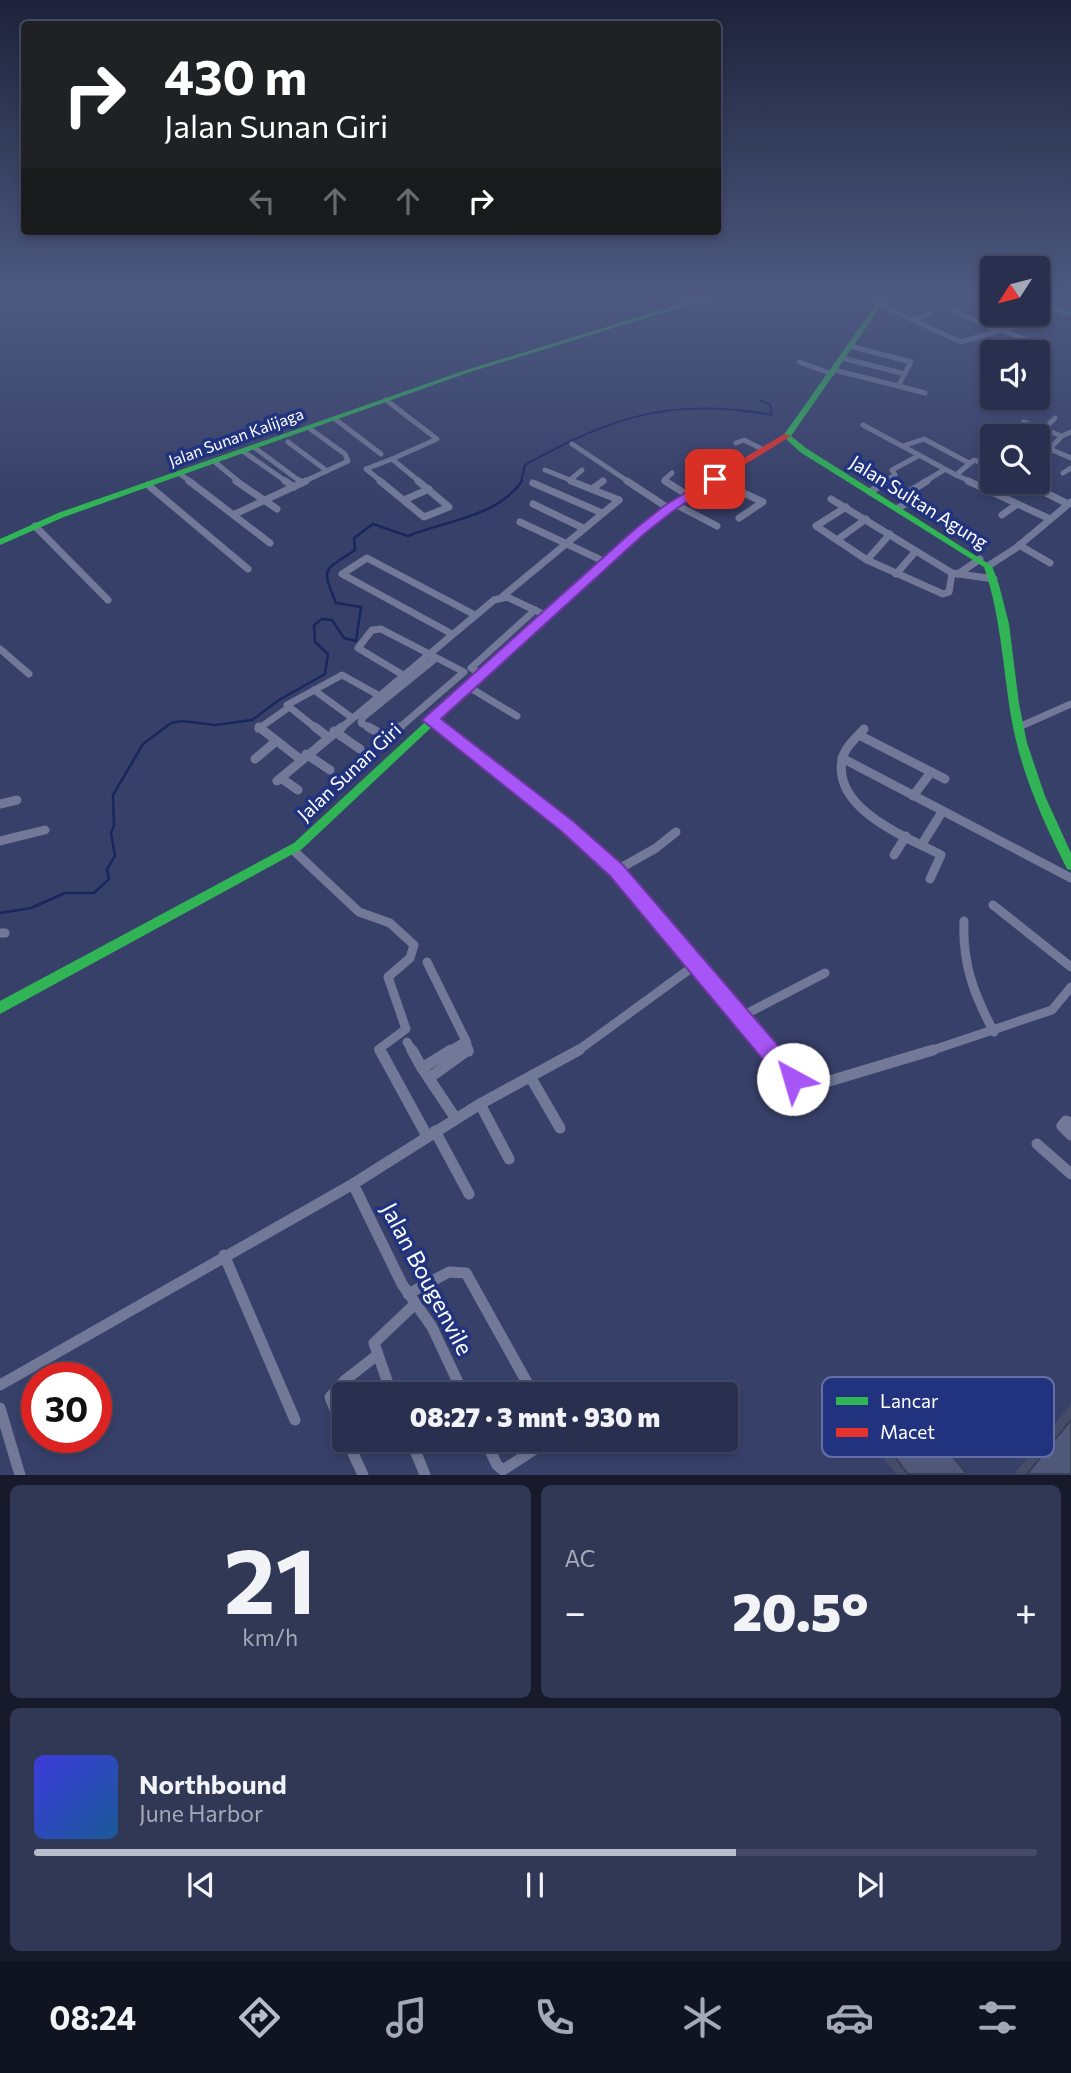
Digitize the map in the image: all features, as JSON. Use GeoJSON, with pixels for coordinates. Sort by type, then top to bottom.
{"type":"FeatureCollection","features":[{"type":"Feature","properties":{"kind":"street","name":"Jalan Sunan Kalijaga"},"geometry":{"type":"LineString","coordinates":[[0,542],[35,526],[148,485],[497,362]]}},
{"type":"Feature","properties":{"kind":"street"},"geometry":{"type":"LineString","coordinates":[[799,362],[925,393]]}},
{"type":"Feature","properties":{"kind":"street"},"geometry":{"type":"LineString","coordinates":[[787,436],[840,362]]}},
{"type":"Feature","properties":{"kind":"street"},"geometry":{"type":"LineString","coordinates":[[858,362],[905,373]]}},
{"type":"Feature","properties":{"kind":"street"},"geometry":{"type":"LineString","coordinates":[[898,386],[909,362]]}},
{"type":"Feature","properties":{"kind":"street"},"geometry":{"type":"LineString","coordinates":[[386,400],[437,439],[366,469],[426,518],[449,507],[392,459]]}},
{"type":"Feature","properties":{"kind":"street"},"geometry":{"type":"LineString","coordinates":[[1048,424],[1055,418]]}},
{"type":"Feature","properties":{"kind":"street"},"geometry":{"type":"LineString","coordinates":[[335,419],[381,454]]}},
{"type":"Feature","properties":{"kind":"street"},"geometry":{"type":"LineString","coordinates":[[863,425],[944,470],[1050,519]]}},
{"type":"Feature","properties":{"kind":"street"},"geometry":{"type":"LineString","coordinates":[[236,514],[349,459],[309,428]]}},
{"type":"Feature","properties":{"kind":"street"},"geometry":{"type":"LineString","coordinates":[[1050,432],[1062,436]]}},
{"type":"Feature","properties":{"kind":"street"},"geometry":{"type":"LineString","coordinates":[[1071,432],[1062,436],[1050,450],[1071,458]]}},
{"type":"Feature","properties":{"kind":"street","name":"Jalan Sunan Giri"},"geometry":{"type":"LineString","coordinates":[[0,1008],[292,849],[481,674],[540,613],[672,506],[787,436]]}},
{"type":"Feature","properties":{"kind":"street","name":"Jalan Sultan Agung"},"geometry":{"type":"LineString","coordinates":[[787,436],[870,492],[984,562],[994,579],[1006,629],[1019,727],[1031,779],[1071,865]]}},
{"type":"Feature","properties":{"kind":"street"},"geometry":{"type":"LineString","coordinates":[[903,446],[923,439],[968,463]]}},
{"type":"Feature","properties":{"kind":"street"},"geometry":{"type":"LineString","coordinates":[[736,443],[744,440],[764,450]]}},
{"type":"Feature","properties":{"kind":"street"},"geometry":{"type":"LineString","coordinates":[[288,442],[327,471]]}},
{"type":"Feature","properties":{"kind":"street"},"geometry":{"type":"LineString","coordinates":[[572,444],[672,506],[717,526]]}},
{"type":"Feature","properties":{"kind":"street"},"geometry":{"type":"LineString","coordinates":[[249,450],[273,462],[302,483]]}},
{"type":"Feature","properties":{"kind":"street"},"geometry":{"type":"LineString","coordinates":[[249,450],[264,466],[294,487]]}},
{"type":"Feature","properties":{"kind":"street"},"geometry":{"type":"LineString","coordinates":[[870,492],[895,475],[892,470],[918,456]]}},
{"type":"Feature","properties":{"kind":"street"},"geometry":{"type":"LineString","coordinates":[[956,475],[968,463],[975,460],[980,462]]}},
{"type":"Feature","properties":{"kind":"street"},"geometry":{"type":"LineString","coordinates":[[687,461],[715,479],[764,502],[739,518]]}},
{"type":"Feature","properties":{"kind":"street"},"geometry":{"type":"LineString","coordinates":[[215,462],[277,509]]}},
{"type":"Feature","properties":{"kind":"street"},"geometry":{"type":"LineString","coordinates":[[264,466],[273,462]]}},
{"type":"Feature","properties":{"kind":"street"},"geometry":{"type":"LineString","coordinates":[[1063,473],[1071,468]]}},
{"type":"Feature","properties":{"kind":"street"},"geometry":{"type":"LineString","coordinates":[[403,675],[358,648],[372,630],[381,629],[432,656],[464,673],[391,735],[383,735],[360,723],[362,718],[432,656],[452,634],[620,500],[545,470]]}},
{"type":"Feature","properties":{"kind":"street"},"geometry":{"type":"LineString","coordinates":[[570,480],[582,470]]}},
{"type":"Feature","properties":{"kind":"street"},"geometry":{"type":"LineString","coordinates":[[898,508],[911,501],[909,492],[944,470]]}},
{"type":"Feature","properties":{"kind":"street"},"geometry":{"type":"LineString","coordinates":[[278,476],[286,472]]}},
{"type":"Feature","properties":{"kind":"street"},"geometry":{"type":"LineString","coordinates":[[672,473],[664,480],[689,496]]}},
{"type":"Feature","properties":{"kind":"street"},"geometry":{"type":"LineString","coordinates":[[180,474],[236,514],[270,543]]}},
{"type":"Feature","properties":{"kind":"street"},"geometry":{"type":"LineString","coordinates":[[592,489],[603,481]]}},
{"type":"Feature","properties":{"kind":"street"},"geometry":{"type":"LineString","coordinates":[[533,483],[602,513]]}},
{"type":"Feature","properties":{"kind":"street"},"geometry":{"type":"LineString","coordinates":[[148,485],[248,569]]}},
{"type":"Feature","properties":{"kind":"street"},"geometry":{"type":"LineString","coordinates":[[404,500],[429,489]]}},
{"type":"Feature","properties":{"kind":"street"},"geometry":{"type":"LineString","coordinates":[[846,507],[816,525],[867,560],[947,594],[955,573],[1019,545],[1069,503],[1050,494]]}},
{"type":"Feature","properties":{"kind":"street"},"geometry":{"type":"LineString","coordinates":[[831,499],[955,573],[994,579]]}},
{"type":"Feature","properties":{"kind":"street"},"geometry":{"type":"LineString","coordinates":[[533,504],[583,527]]}},
{"type":"Feature","properties":{"kind":"street"},"geometry":{"type":"LineString","coordinates":[[1002,515],[1016,505]]}},
{"type":"Feature","properties":{"kind":"street"},"geometry":{"type":"LineString","coordinates":[[837,540],[866,519]]}},
{"type":"Feature","properties":{"kind":"street"},"geometry":{"type":"LineString","coordinates":[[520,522],[599,559]]}},
{"type":"Feature","properties":{"kind":"street"},"geometry":{"type":"LineString","coordinates":[[35,526],[108,600]]}},
{"type":"Feature","properties":{"kind":"street"},"geometry":{"type":"LineString","coordinates":[[867,560],[890,534]]}},
{"type":"Feature","properties":{"kind":"street"},"geometry":{"type":"LineString","coordinates":[[1019,545],[1050,563]]}},
{"type":"Feature","properties":{"kind":"street"},"geometry":{"type":"LineString","coordinates":[[896,574],[916,551]]}},
{"type":"Feature","properties":{"kind":"street"},"geometry":{"type":"LineString","coordinates":[[452,634],[342,574],[366,558],[475,615]]}},
{"type":"Feature","properties":{"kind":"street"},"geometry":{"type":"LineString","coordinates":[[503,596],[540,613]]}},
{"type":"Feature","properties":{"kind":"street"},"geometry":{"type":"LineString","coordinates":[[0,649],[29,674]]}},
{"type":"Feature","properties":{"kind":"street"},"geometry":{"type":"LineString","coordinates":[[298,790],[279,779],[378,695],[432,656]]}},
{"type":"Feature","properties":{"kind":"street"},"geometry":{"type":"LineString","coordinates":[[330,770],[275,743],[257,728],[288,708],[287,705],[342,674],[378,695]]}},
{"type":"Feature","properties":{"kind":"street"},"geometry":{"type":"LineString","coordinates":[[467,686],[517,716]]}},
{"type":"Feature","properties":{"kind":"street"},"geometry":{"type":"LineString","coordinates":[[314,690],[351,717]]}},
{"type":"Feature","properties":{"kind":"street"},"geometry":{"type":"LineString","coordinates":[[1019,727],[1071,704]]}},
{"type":"Feature","properties":{"kind":"street"},"geometry":{"type":"LineString","coordinates":[[288,708],[360,749]]}},
{"type":"Feature","properties":{"kind":"street"},"geometry":{"type":"LineString","coordinates":[[430,720],[567,826],[617,870],[793,1079],[805,1086],[995,1032],[1052,1010],[1071,987]]}},
{"type":"Feature","properties":{"kind":"street"},"geometry":{"type":"LineString","coordinates":[[930,879],[941,855],[871,816],[857,803],[842,777],[842,758],[862,732],[945,779]]}},
{"type":"Feature","properties":{"kind":"street"},"geometry":{"type":"LineString","coordinates":[[255,759],[275,743]]}},
{"type":"Feature","properties":{"kind":"street"},"geometry":{"type":"LineString","coordinates":[[842,758],[1071,878]]}},
{"type":"Feature","properties":{"kind":"street"},"geometry":{"type":"LineString","coordinates":[[913,796],[931,772]]}},
{"type":"Feature","properties":{"kind":"street"},"geometry":{"type":"LineString","coordinates":[[0,804],[17,800]]}},
{"type":"Feature","properties":{"kind":"street"},"geometry":{"type":"LineString","coordinates":[[922,844],[942,812]]}},
{"type":"Feature","properties":{"kind":"street"},"geometry":{"type":"LineString","coordinates":[[0,841],[45,830]]}},
{"type":"Feature","properties":{"kind":"street"},"geometry":{"type":"LineString","coordinates":[[617,870],[660,845],[676,832]]}},
{"type":"Feature","properties":{"kind":"street"},"geometry":{"type":"LineString","coordinates":[[894,855],[906,836]]}},
{"type":"Feature","properties":{"kind":"street"},"geometry":{"type":"LineString","coordinates":[[292,849],[359,912],[390,923],[414,945],[410,958],[388,977],[406,1029],[382,1045],[380,1051],[469,1194]]}},
{"type":"Feature","properties":{"kind":"street"},"geometry":{"type":"LineString","coordinates":[[993,905],[1071,967]]}},
{"type":"Feature","properties":{"kind":"street"},"geometry":{"type":"LineString","coordinates":[[964,921],[961,950],[968,982],[995,1032]]}},
{"type":"Feature","properties":{"kind":"street"},"geometry":{"type":"LineString","coordinates":[[426,1073],[469,1052],[427,962]]}},
{"type":"Feature","properties":{"kind":"street"},"geometry":{"type":"LineString","coordinates":[[0,1385],[223,1255],[353,1184],[480,1104],[592,1043],[698,963]]}},
{"type":"Feature","properties":{"kind":"street"},"geometry":{"type":"LineString","coordinates":[[742,1016],[776,994],[787,992],[825,973]]}},
{"type":"Feature","properties":{"kind":"street"},"geometry":{"type":"LineString","coordinates":[[407,1042],[456,1119]]}},
{"type":"Feature","properties":{"kind":"street"},"geometry":{"type":"LineString","coordinates":[[531,1078],[560,1128]]}},
{"type":"Feature","properties":{"kind":"street"},"geometry":{"type":"LineString","coordinates":[[480,1104],[509,1159]]}},
{"type":"Feature","properties":{"kind":"street"},"geometry":{"type":"LineString","coordinates":[[1071,1123],[1066,1121],[1062,1126],[1071,1135]]}},
{"type":"Feature","properties":{"kind":"street"},"geometry":{"type":"LineString","coordinates":[[1037,1144],[1071,1174]]}},
{"type":"Feature","properties":{"kind":"street","name":"Jalan Bougenvile"},"geometry":{"type":"LineString","coordinates":[[353,1184],[412,1299],[432,1327],[458,1382]]}},
{"type":"Feature","properties":{"kind":"street"},"geometry":{"type":"LineString","coordinates":[[223,1255],[295,1420]]}},
{"type":"Feature","properties":{"kind":"street"},"geometry":{"type":"LineString","coordinates":[[387,1382],[376,1356],[374,1343],[412,1299],[449,1272],[466,1273],[527,1382]]}},
{"type":"Feature","properties":{"kind":"street"},"geometry":{"type":"LineString","coordinates":[[343,1382],[376,1356]]}},
{"type":"Feature","properties":{"kind":"street"},"geometry":{"type":"LineString","coordinates":[[0,1408],[20,1475]]}},
{"type":"Feature","properties":{"kind":"street"},"geometry":{"type":"LineString","coordinates":[[352,1452],[363,1475]]}},
{"type":"Feature","properties":{"kind":"street"},"geometry":{"type":"LineString","coordinates":[[416,1452],[425,1475]]}},
{"type":"Feature","properties":{"kind":"street"},"geometry":{"type":"LineString","coordinates":[[491,1452],[497,1465],[503,1470],[531,1452]]}},
{"type":"Feature","properties":{"kind":"building"},"geometry":{"type":"Polygon","coordinates":[[[1071,1420],[1071,1474],[1027,1474],[1041,1457],[1054,1457],[1054,1441],[1071,1420]]]}},
{"type":"Feature","properties":{"kind":"building"},"geometry":{"type":"Polygon","coordinates":[[[895,1457],[953,1457],[967,1474],[908,1474],[895,1457]]]}},
{"type":"Feature","properties":{"kind":"waterway"},"geometry":{"type":"LineString","coordinates":[[521,482],[525,465],[556,448],[615,423],[673,410],[704,408],[772,415],[770,405],[760,400]]}},
{"type":"Feature","properties":{"kind":"waterway"},"geometry":{"type":"LineString","coordinates":[[0,913],[31,908],[65,893],[94,893],[109,879],[107,869],[115,856],[111,833],[114,826],[113,795],[143,744],[171,723],[182,721],[215,725],[252,720],[279,700],[325,674],[328,654],[315,642],[314,625],[322,619],[332,620],[344,638],[356,641],[361,607],[336,603],[327,576],[331,567],[355,550],[354,538],[373,524],[408,536],[470,516],[499,503],[522,481]]}},
{"type":"Feature","properties":{"kind":"traffic: fast"},"geometry":{"type":"LineString","coordinates":[[0,542],[61,515],[498,362]]}},
{"type":"Feature","properties":{"kind":"traffic: fast"},"geometry":{"type":"LineString","coordinates":[[839,362],[787,436],[803,450],[988,566],[1000,605],[1022,743],[1046,814],[1071,865]]}},
{"type":"Feature","properties":{"kind":"traffic: fast"},"geometry":{"type":"LineString","coordinates":[[0,1008],[298,846],[517,642]]}},
{"type":"Feature","properties":{"kind":"traffic: jam"},"geometry":{"type":"LineString","coordinates":[[517,642],[668,508],[787,436]]}},
{"type":"Feature","properties":{"kind":"route"},"geometry":{"type":"LineString","coordinates":[[715,479],[668,508],[640,531],[430,720],[567,826],[617,870],[793,1079]]}}]}
